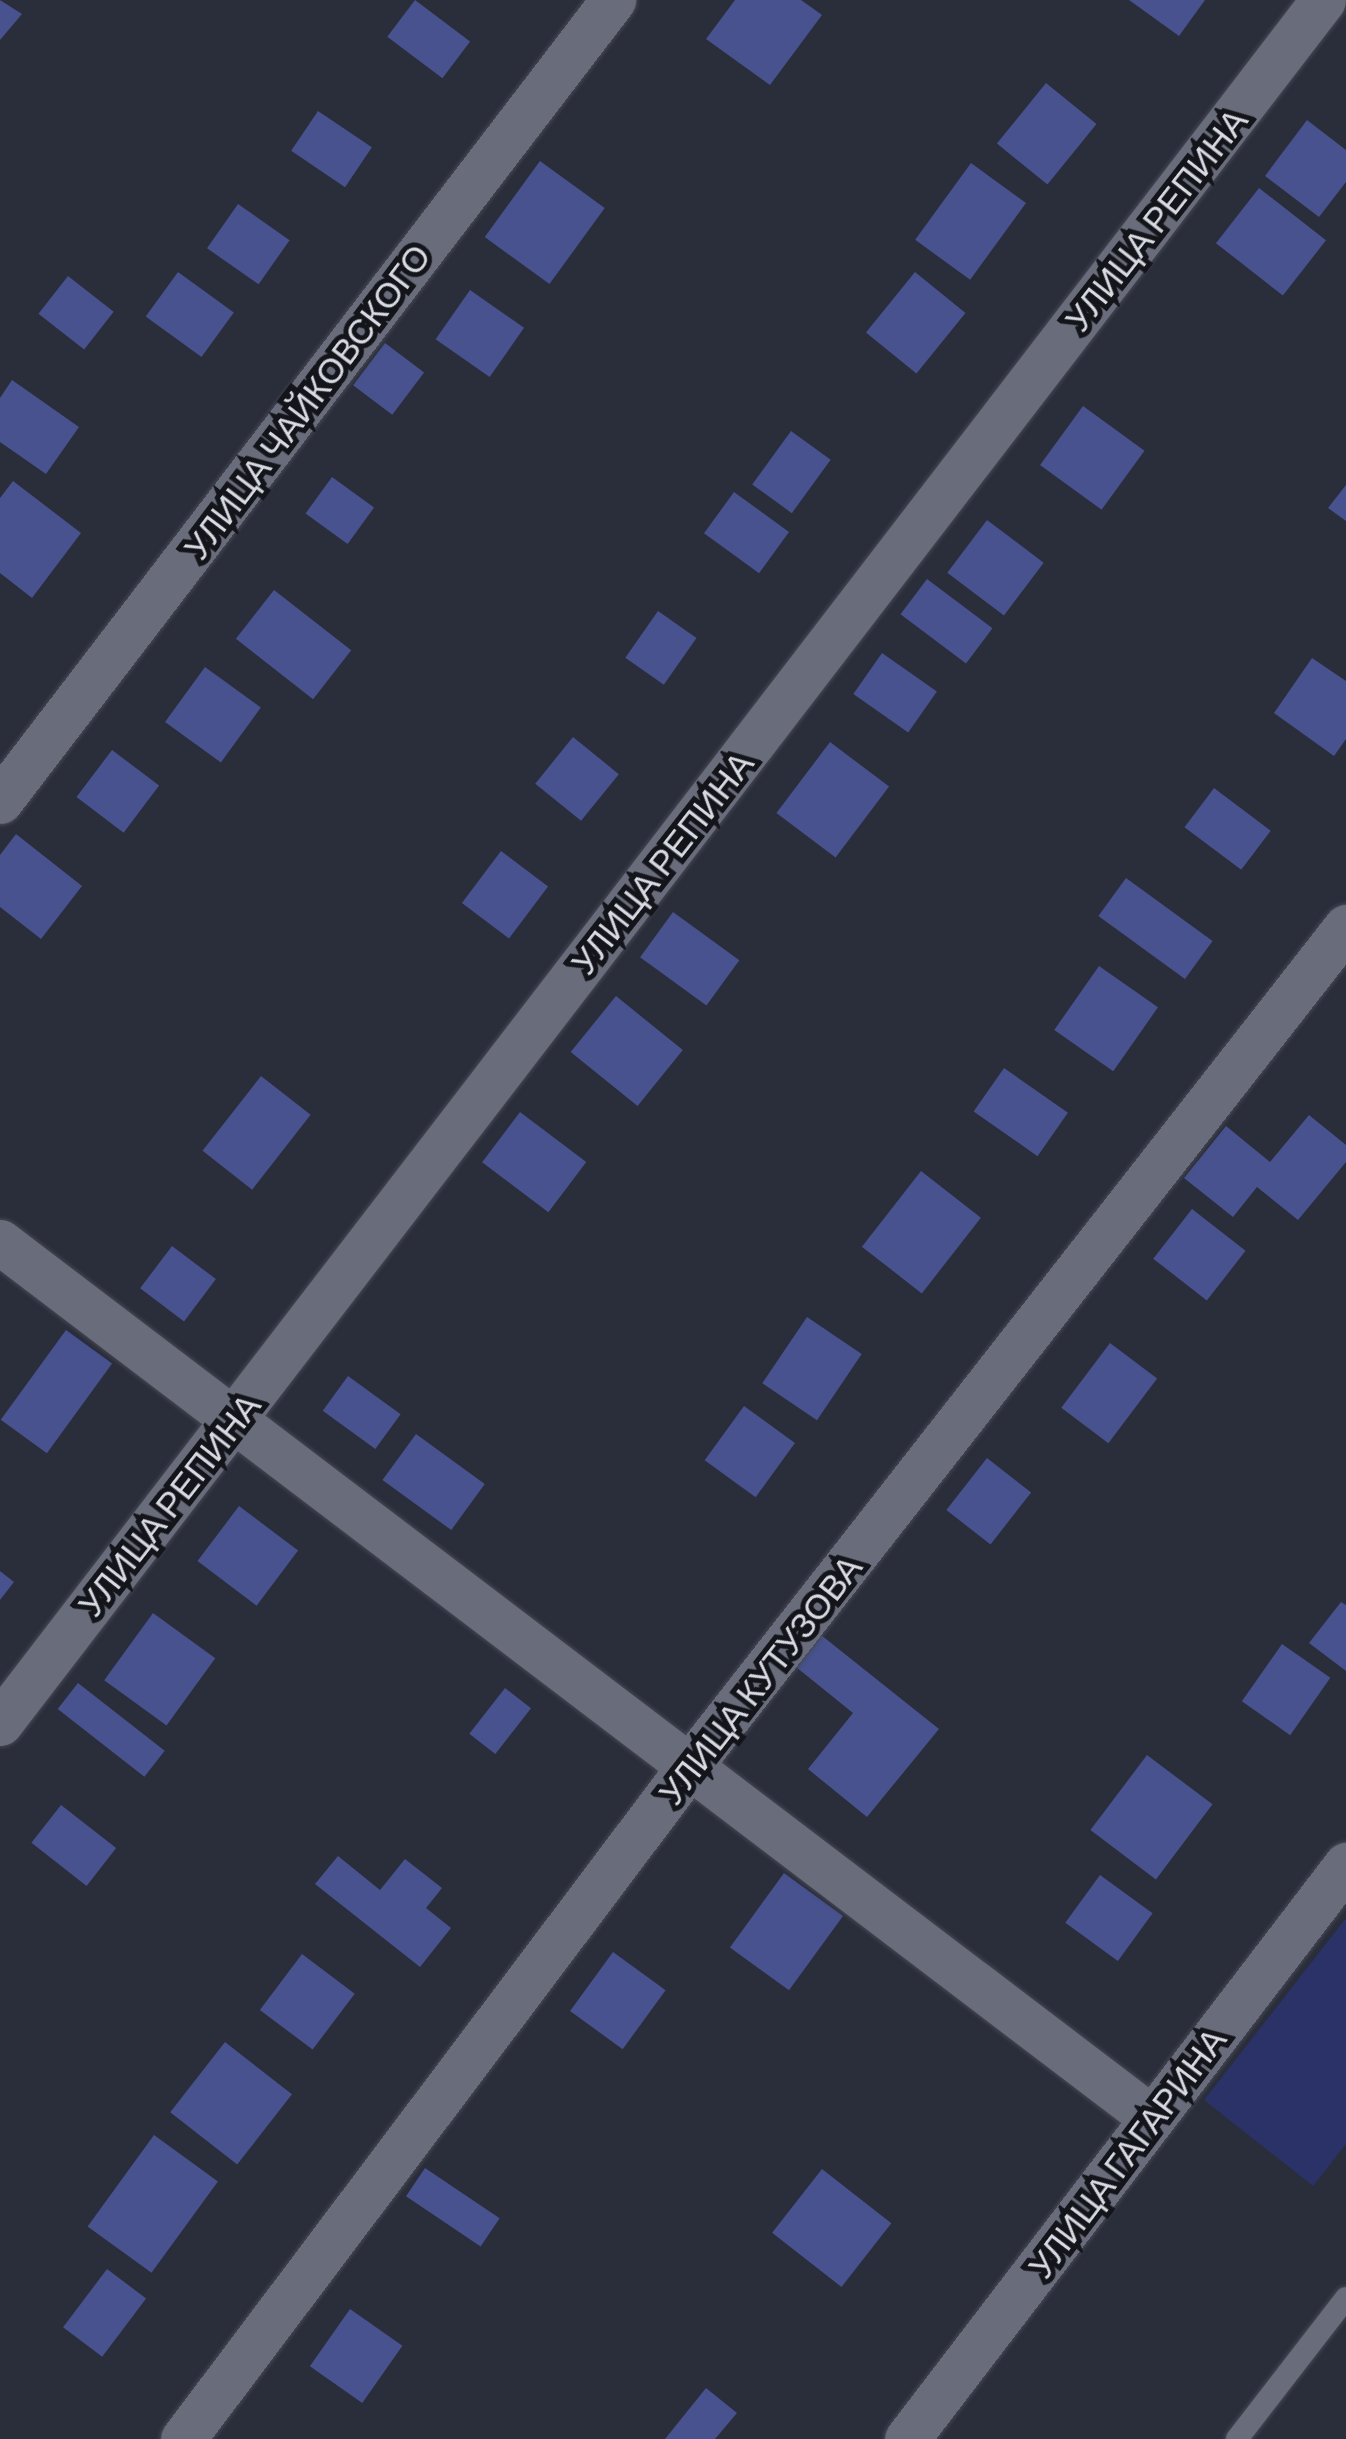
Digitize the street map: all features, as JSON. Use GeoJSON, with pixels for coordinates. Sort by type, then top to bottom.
{"type":"FeatureCollection","features":[{"type":"Feature","properties":{"kind":"street","name":"УЛИЦА ЧАЙКОВСКОГО"},"geometry":{"type":"LineString","coordinates":[[0,801],[613,0]]}},
{"type":"Feature","properties":{"kind":"street","name":"УЛИЦА РЕПИНА"},"geometry":{"type":"LineString","coordinates":[[0,1723],[1323,0]]}},
{"type":"Feature","properties":{"kind":"street","name":"УЛИЦА КУТУЗОВА"},"geometry":{"type":"LineString","coordinates":[[183,2439],[688,1768],[1346,927]]}},
{"type":"Feature","properties":{"kind":"street"},"geometry":{"type":"LineString","coordinates":[[0,1242],[1152,2118]]}},
{"type":"Feature","properties":{"kind":"street","name":"УЛИЦА ГАГАРИНА"},"geometry":{"type":"LineString","coordinates":[[907,2439],[1346,1866]]}},
{"type":"Feature","properties":{"kind":"lane"},"geometry":{"type":"LineString","coordinates":[[1237,2439],[1346,2298]]}},
{"type":"Feature","properties":{"kind":"shaded area"},"geometry":{"type":"Polygon","coordinates":[[[1346,1918],[1346,2144],[1313,2186],[1204,2100],[1346,1918]]]}},
{"type":"Feature","properties":{"kind":"building"},"geometry":{"type":"Polygon","coordinates":[[[0,0],[22,14],[0,40],[0,0]]]}},
{"type":"Feature","properties":{"kind":"building"},"geometry":{"type":"Polygon","coordinates":[[[415,0],[470,42],[442,78],[387,37],[415,0]]]}},
{"type":"Feature","properties":{"kind":"building"},"geometry":{"type":"Polygon","coordinates":[[[735,0],[801,0],[822,15],[770,85],[706,39],[735,0]]]}},
{"type":"Feature","properties":{"kind":"building"},"geometry":{"type":"Polygon","coordinates":[[[1129,0],[1205,0],[1179,36],[1129,0]]]}},
{"type":"Feature","properties":{"kind":"building"},"geometry":{"type":"Polygon","coordinates":[[[1046,83],[1097,124],[1047,185],[997,144],[1046,83]]]}},
{"type":"Feature","properties":{"kind":"building"},"geometry":{"type":"Polygon","coordinates":[[[318,111],[372,147],[345,187],[291,151],[318,111]]]}},
{"type":"Feature","properties":{"kind":"building"},"geometry":{"type":"Polygon","coordinates":[[[1307,120],[1346,150],[1346,182],[1319,217],[1265,176],[1307,120]]]}},
{"type":"Feature","properties":{"kind":"building"},"geometry":{"type":"Polygon","coordinates":[[[540,161],[605,208],[549,284],[485,237],[540,161]]]}},
{"type":"Feature","properties":{"kind":"building"},"geometry":{"type":"Polygon","coordinates":[[[971,163],[1026,203],[970,280],[915,240],[971,163]]]}},
{"type":"Feature","properties":{"kind":"building"},"geometry":{"type":"Polygon","coordinates":[[[1259,188],[1326,240],[1283,295],[1216,243],[1259,188]]]}},
{"type":"Feature","properties":{"kind":"building"},"geometry":{"type":"Polygon","coordinates":[[[238,204],[290,240],[259,284],[207,248],[238,204]]]}},
{"type":"Feature","properties":{"kind":"building"},"geometry":{"type":"Polygon","coordinates":[[[178,272],[234,313],[201,357],[146,316],[178,272]]]}},
{"type":"Feature","properties":{"kind":"building"},"geometry":{"type":"Polygon","coordinates":[[[915,272],[966,313],[916,374],[866,333],[915,272]]]}},
{"type":"Feature","properties":{"kind":"building"},"geometry":{"type":"Polygon","coordinates":[[[68,276],[114,312],[84,350],[38,314],[68,276]]]}},
{"type":"Feature","properties":{"kind":"building"},"geometry":{"type":"Polygon","coordinates":[[[470,290],[524,328],[490,377],[436,339],[470,290]]]}},
{"type":"Feature","properties":{"kind":"building"},"geometry":{"type":"Polygon","coordinates":[[[385,343],[424,372],[392,415],[353,385],[385,343]]]}},
{"type":"Feature","properties":{"kind":"building"},"geometry":{"type":"Polygon","coordinates":[[[12,380],[79,427],[46,474],[0,442],[0,398],[12,380]]]}},
{"type":"Feature","properties":{"kind":"building"},"geometry":{"type":"Polygon","coordinates":[[[1083,406],[1144,451],[1102,510],[1040,465],[1083,406]]]}},
{"type":"Feature","properties":{"kind":"building"},"geometry":{"type":"Polygon","coordinates":[[[791,431],[831,460],[792,513],[752,484],[791,431]]]}},
{"type":"Feature","properties":{"kind":"building"},"geometry":{"type":"Polygon","coordinates":[[[332,477],[374,508],[348,544],[306,513],[332,477]]]}},
{"type":"Feature","properties":{"kind":"building"},"geometry":{"type":"Polygon","coordinates":[[[13,481],[81,533],[32,598],[0,573],[0,498],[13,481]]]}},
{"type":"Feature","properties":{"kind":"building"},"geometry":{"type":"Polygon","coordinates":[[[1346,485],[1346,521],[1328,508],[1346,485]]]}},
{"type":"Feature","properties":{"kind":"building"},"geometry":{"type":"Polygon","coordinates":[[[734,492],[789,532],[759,573],[704,533],[734,492]]]}},
{"type":"Feature","properties":{"kind":"building"},"geometry":{"type":"Polygon","coordinates":[[[987,520],[1044,563],[1004,615],[947,573],[987,520]]]}},
{"type":"Feature","properties":{"kind":"building"},"geometry":{"type":"Polygon","coordinates":[[[927,579],[992,628],[966,663],[901,614],[927,579]]]}},
{"type":"Feature","properties":{"kind":"building"},"geometry":{"type":"Polygon","coordinates":[[[274,590],[351,650],[313,699],[236,639],[274,590]]]}},
{"type":"Feature","properties":{"kind":"building"},"geometry":{"type":"Polygon","coordinates":[[[658,611],[697,638],[664,685],[625,658],[658,611]]]}},
{"type":"Feature","properties":{"kind":"building"},"geometry":{"type":"Polygon","coordinates":[[[882,653],[937,691],[908,732],[853,694],[882,653]]]}},
{"type":"Feature","properties":{"kind":"building"},"geometry":{"type":"Polygon","coordinates":[[[1312,658],[1346,681],[1346,739],[1334,756],[1274,713],[1312,658]]]}},
{"type":"Feature","properties":{"kind":"building"},"geometry":{"type":"Polygon","coordinates":[[[205,667],[261,708],[221,763],[165,722],[205,667]]]}},
{"type":"Feature","properties":{"kind":"building"},"geometry":{"type":"Polygon","coordinates":[[[573,737],[619,774],[581,821],[535,784],[573,737]]]}},
{"type":"Feature","properties":{"kind":"building"},"geometry":{"type":"Polygon","coordinates":[[[830,742],[889,787],[836,858],[776,813],[830,742]]]}},
{"type":"Feature","properties":{"kind":"building"},"geometry":{"type":"Polygon","coordinates":[[[112,750],[159,786],[124,833],[76,797],[112,750]]]}},
{"type":"Feature","properties":{"kind":"building"},"geometry":{"type":"Polygon","coordinates":[[[1214,788],[1271,831],[1241,870],[1185,827],[1214,788]]]}},
{"type":"Feature","properties":{"kind":"building"},"geometry":{"type":"Polygon","coordinates":[[[16,834],[82,886],[41,939],[0,907],[0,855],[16,834]]]}},
{"type":"Feature","properties":{"kind":"building"},"geometry":{"type":"Polygon","coordinates":[[[501,851],[548,887],[509,938],[462,903],[501,851]]]}},
{"type":"Feature","properties":{"kind":"building"},"geometry":{"type":"Polygon","coordinates":[[[1126,878],[1213,941],[1185,979],[1098,916],[1126,878]]]}},
{"type":"Feature","properties":{"kind":"building"},"geometry":{"type":"Polygon","coordinates":[[[673,912],[739,960],[706,1006],[640,957],[673,912]]]}},
{"type":"Feature","properties":{"kind":"building"},"geometry":{"type":"Polygon","coordinates":[[[1099,966],[1158,1007],[1113,1071],[1054,1030],[1099,966]]]}},
{"type":"Feature","properties":{"kind":"building"},"geometry":{"type":"Polygon","coordinates":[[[616,996],[683,1050],[638,1106],[571,1052],[616,996]]]}},
{"type":"Feature","properties":{"kind":"building"},"geometry":{"type":"Polygon","coordinates":[[[1004,1068],[1068,1113],[1037,1156],[974,1111],[1004,1068]]]}},
{"type":"Feature","properties":{"kind":"building"},"geometry":{"type":"Polygon","coordinates":[[[261,1076],[311,1115],[252,1190],[203,1151],[261,1076]]]}},
{"type":"Feature","properties":{"kind":"building"},"geometry":{"type":"Polygon","coordinates":[[[520,1112],[586,1162],[548,1212],[482,1162],[520,1112]]]}},
{"type":"Feature","properties":{"kind":"building"},"geometry":{"type":"Polygon","coordinates":[[[1309,1115],[1346,1145],[1346,1162],[1298,1220],[1257,1187],[1233,1217],[1184,1178],[1226,1126],[1270,1162],[1309,1115]]]}},
{"type":"Feature","properties":{"kind":"building"},"geometry":{"type":"Polygon","coordinates":[[[921,1171],[981,1218],[922,1293],[862,1247],[921,1171]]]}},
{"type":"Feature","properties":{"kind":"building"},"geometry":{"type":"Polygon","coordinates":[[[1192,1209],[1246,1251],[1207,1301],[1153,1259],[1192,1209]]]}},
{"type":"Feature","properties":{"kind":"building"},"geometry":{"type":"Polygon","coordinates":[[[172,1246],[216,1279],[184,1321],[140,1288],[172,1246]]]}},
{"type":"Feature","properties":{"kind":"building"},"geometry":{"type":"Polygon","coordinates":[[[807,1317],[862,1354],[817,1420],[762,1383],[807,1317]]]}},
{"type":"Feature","properties":{"kind":"building"},"geometry":{"type":"Polygon","coordinates":[[[66,1330],[112,1364],[47,1453],[1,1420],[66,1330]]]}},
{"type":"Feature","properties":{"kind":"building"},"geometry":{"type":"Polygon","coordinates":[[[1110,1343],[1157,1379],[1108,1443],[1061,1408],[1110,1343]]]}},
{"type":"Feature","properties":{"kind":"building"},"geometry":{"type":"Polygon","coordinates":[[[348,1376],[401,1414],[375,1449],[323,1411],[348,1376]]]}},
{"type":"Feature","properties":{"kind":"building"},"geometry":{"type":"Polygon","coordinates":[[[744,1406],[795,1443],[756,1497],[705,1460],[744,1406]]]}},
{"type":"Feature","properties":{"kind":"building"},"geometry":{"type":"Polygon","coordinates":[[[416,1434],[485,1484],[451,1530],[382,1480],[416,1434]]]}},
{"type":"Feature","properties":{"kind":"building"},"geometry":{"type":"Polygon","coordinates":[[[987,1458],[1031,1492],[990,1544],[946,1510],[987,1458]]]}},
{"type":"Feature","properties":{"kind":"building"},"geometry":{"type":"Polygon","coordinates":[[[239,1506],[298,1551],[257,1606],[197,1561],[239,1506]]]}},
{"type":"Feature","properties":{"kind":"building"},"geometry":{"type":"Polygon","coordinates":[[[0,1571],[14,1582],[0,1600],[0,1571]]]}},
{"type":"Feature","properties":{"kind":"building"},"geometry":{"type":"Polygon","coordinates":[[[1341,1602],[1346,1605],[1346,1671],[1309,1643],[1341,1602]]]}},
{"type":"Feature","properties":{"kind":"building"},"geometry":{"type":"Polygon","coordinates":[[[153,1613],[215,1658],[167,1725],[104,1680],[153,1613]]]}},
{"type":"Feature","properties":{"kind":"building"},"geometry":{"type":"Polygon","coordinates":[[[821,1635],[939,1729],[867,1817],[808,1769],[853,1713],[796,1667],[821,1635]]]}},
{"type":"Feature","properties":{"kind":"building"},"geometry":{"type":"Polygon","coordinates":[[[1282,1644],[1330,1678],[1290,1735],[1242,1701],[1282,1644]]]}},
{"type":"Feature","properties":{"kind":"building"},"geometry":{"type":"Polygon","coordinates":[[[78,1683],[165,1751],[144,1777],[58,1709],[78,1683]]]}},
{"type":"Feature","properties":{"kind":"building"},"geometry":{"type":"Polygon","coordinates":[[[505,1688],[531,1708],[495,1754],[469,1734],[505,1688]]]}},
{"type":"Feature","properties":{"kind":"building"},"geometry":{"type":"Polygon","coordinates":[[[1147,1755],[1212,1804],[1156,1879],[1090,1830],[1147,1755]]]}},
{"type":"Feature","properties":{"kind":"building"},"geometry":{"type":"Polygon","coordinates":[[[61,1805],[116,1848],[87,1886],[31,1843],[61,1805]]]}},
{"type":"Feature","properties":{"kind":"building"},"geometry":{"type":"Polygon","coordinates":[[[338,1856],[380,1890],[405,1859],[442,1888],[426,1908],[451,1928],[420,1967],[315,1884],[338,1856]]]}},
{"type":"Feature","properties":{"kind":"building"},"geometry":{"type":"Polygon","coordinates":[[[784,1873],[843,1916],[789,1990],[730,1947],[784,1873]]]}},
{"type":"Feature","properties":{"kind":"building"},"geometry":{"type":"Polygon","coordinates":[[[1100,1875],[1153,1913],[1118,1961],[1065,1923],[1100,1875]]]}},
{"type":"Feature","properties":{"kind":"building"},"geometry":{"type":"Polygon","coordinates":[[[613,1952],[666,1990],[623,2049],[570,2011],[613,1952]]]}},
{"type":"Feature","properties":{"kind":"building"},"geometry":{"type":"Polygon","coordinates":[[[302,1954],[355,1994],[313,2050],[260,2010],[302,1954]]]}},
{"type":"Feature","properties":{"kind":"building"},"geometry":{"type":"Polygon","coordinates":[[[225,2042],[292,2094],[237,2164],[170,2112],[225,2042]]]}},
{"type":"Feature","properties":{"kind":"building"},"geometry":{"type":"Polygon","coordinates":[[[154,2135],[218,2181],[151,2273],[88,2226],[154,2135]]]}},
{"type":"Feature","properties":{"kind":"building"},"geometry":{"type":"Polygon","coordinates":[[[425,2168],[500,2218],[481,2247],[406,2196],[425,2168]]]}},
{"type":"Feature","properties":{"kind":"building"},"geometry":{"type":"Polygon","coordinates":[[[822,2169],[891,2223],[841,2287],[772,2233],[822,2169]]]}},
{"type":"Feature","properties":{"kind":"building"},"geometry":{"type":"Polygon","coordinates":[[[107,2269],[146,2298],[102,2357],[63,2327],[107,2269]]]}},
{"type":"Feature","properties":{"kind":"building"},"geometry":{"type":"Polygon","coordinates":[[[350,2309],[402,2346],[362,2403],[310,2366],[350,2309]]]}},
{"type":"Feature","properties":{"kind":"building"},"geometry":{"type":"Polygon","coordinates":[[[706,2388],[737,2413],[715,2439],[665,2439],[706,2388]]]}}]}
